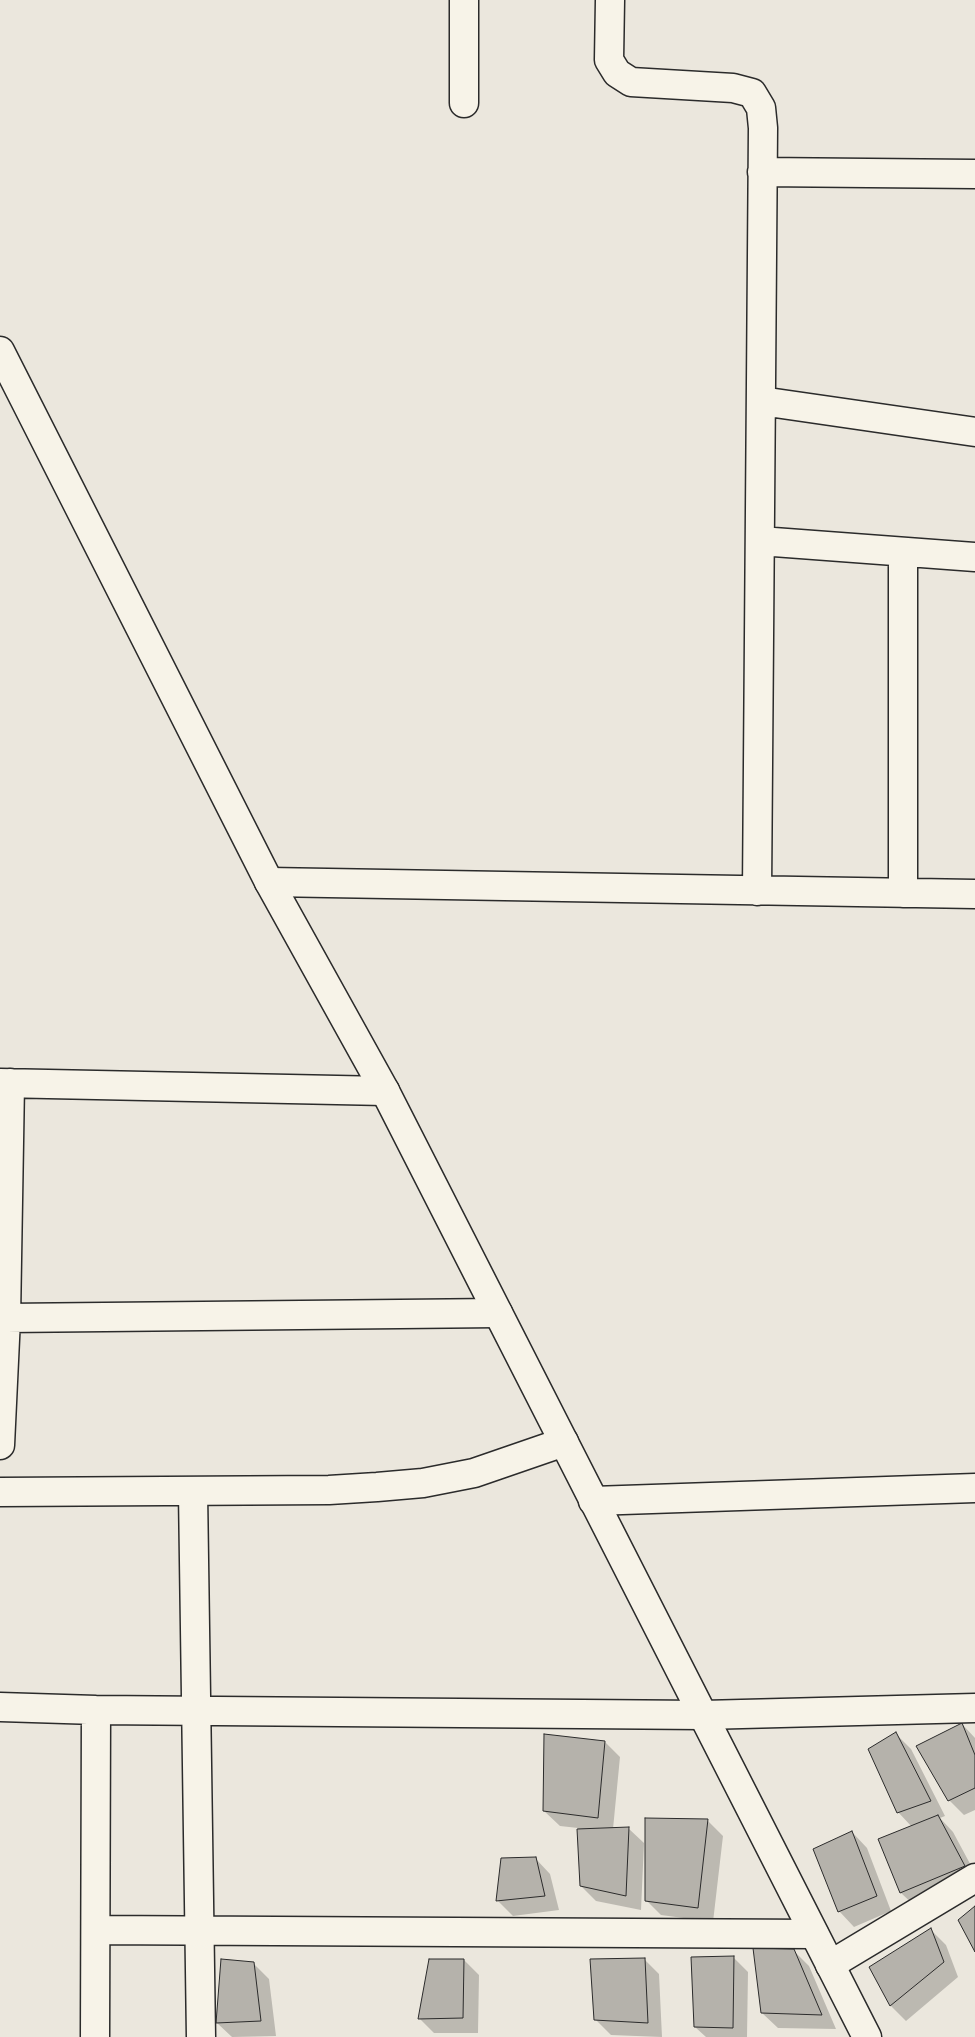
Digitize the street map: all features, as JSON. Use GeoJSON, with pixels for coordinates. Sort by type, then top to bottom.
{"type":"FeatureCollection","features":[{"type":"Feature","properties":{"kind":"street"},"geometry":{"type":"LineString","coordinates":[[464,0],[464,103]]}},
{"type":"Feature","properties":{"kind":"street"},"geometry":{"type":"LineString","coordinates":[[610,0],[609,60],[617,73],[631,82],[733,88],[752,93],[761,108],[763,128],[757,891]]}},
{"type":"Feature","properties":{"kind":"street"},"geometry":{"type":"LineString","coordinates":[[762,172],[975,174]]}},
{"type":"Feature","properties":{"kind":"street"},"geometry":{"type":"LineString","coordinates":[[0,351],[269,882],[385,1091],[867,2037]]}},
{"type":"Feature","properties":{"kind":"street"},"geometry":{"type":"LineString","coordinates":[[761,401],[975,432]]}},
{"type":"Feature","properties":{"kind":"street"},"geometry":{"type":"LineString","coordinates":[[760,541],[975,557]]}},
{"type":"Feature","properties":{"kind":"street"},"geometry":{"type":"LineString","coordinates":[[903,552],[903,893]]}},
{"type":"Feature","properties":{"kind":"street"},"geometry":{"type":"LineString","coordinates":[[269,882],[975,894]]}},
{"type":"Feature","properties":{"kind":"street"},"geometry":{"type":"LineString","coordinates":[[0,1445],[2,1353],[6,1318],[3,1250],[5,1083],[385,1091]]}},
{"type":"Feature","properties":{"kind":"street"},"geometry":{"type":"LineString","coordinates":[[6,1318],[498,1313]]}},
{"type":"Feature","properties":{"kind":"street"},"geometry":{"type":"LineString","coordinates":[[0,1492],[329,1490],[423,1483],[474,1474],[564,1442]]}},
{"type":"Feature","properties":{"kind":"street"},"geometry":{"type":"LineString","coordinates":[[593,1502],[975,1488]]}},
{"type":"Feature","properties":{"kind":"street"},"geometry":{"type":"LineString","coordinates":[[193,1492],[201,2037]]}},
{"type":"Feature","properties":{"kind":"street"},"geometry":{"type":"LineString","coordinates":[[0,1707],[96,1710],[703,1715],[975,1708]]}},
{"type":"Feature","properties":{"kind":"street"},"geometry":{"type":"LineString","coordinates":[[95,2037],[96,1710]]}},
{"type":"Feature","properties":{"kind":"street"},"geometry":{"type":"LineString","coordinates":[[830,1965],[975,1878]]}},
{"type":"Feature","properties":{"kind":"street"},"geometry":{"type":"LineString","coordinates":[[96,1930],[814,1934]]}},
{"type":"Feature","properties":{"kind":"building"},"geometry":{"type":"Polygon","coordinates":[[[962,1723],[975,1755],[975,1788],[948,1801],[916,1746],[962,1723]]]}},
{"type":"Feature","properties":{"kind":"building"},"geometry":{"type":"Polygon","coordinates":[[[896,1732],[931,1801],[897,1813],[868,1749],[896,1732]]]}},
{"type":"Feature","properties":{"kind":"building"},"geometry":{"type":"Polygon","coordinates":[[[544,1734],[605,1741],[598,1818],[543,1811],[544,1734]]]}},
{"type":"Feature","properties":{"kind":"building"},"geometry":{"type":"Polygon","coordinates":[[[938,1815],[965,1866],[900,1893],[878,1839],[938,1815]]]}},
{"type":"Feature","properties":{"kind":"building"},"geometry":{"type":"Polygon","coordinates":[[[645,1818],[708,1819],[698,1908],[645,1901],[645,1818]]]}},
{"type":"Feature","properties":{"kind":"building"},"geometry":{"type":"Polygon","coordinates":[[[629,1827],[626,1896],[580,1886],[577,1829],[629,1827]]]}},
{"type":"Feature","properties":{"kind":"building"},"geometry":{"type":"Polygon","coordinates":[[[852,1831],[877,1896],[838,1912],[813,1849],[852,1831]]]}},
{"type":"Feature","properties":{"kind":"building"},"geometry":{"type":"Polygon","coordinates":[[[536,1857],[545,1896],[496,1901],[501,1858],[536,1857]]]}},
{"type":"Feature","properties":{"kind":"building"},"geometry":{"type":"Polygon","coordinates":[[[975,1906],[975,1952],[958,1920],[975,1906]]]}},
{"type":"Feature","properties":{"kind":"building"},"geometry":{"type":"Polygon","coordinates":[[[931,1928],[944,1962],[890,2006],[869,1967],[931,1928]]]}},
{"type":"Feature","properties":{"kind":"building"},"geometry":{"type":"Polygon","coordinates":[[[753,1948],[794,1949],[822,2015],[761,2013],[753,1948]]]}},
{"type":"Feature","properties":{"kind":"building"},"geometry":{"type":"Polygon","coordinates":[[[734,1956],[733,2028],[694,2027],[691,1957],[734,1956]]]}},
{"type":"Feature","properties":{"kind":"building"},"geometry":{"type":"Polygon","coordinates":[[[645,1958],[648,2023],[594,2020],[590,1959],[645,1958]]]}},
{"type":"Feature","properties":{"kind":"building"},"geometry":{"type":"Polygon","coordinates":[[[221,1959],[254,1962],[261,2021],[216,2023],[221,1959]]]}},
{"type":"Feature","properties":{"kind":"building"},"geometry":{"type":"Polygon","coordinates":[[[429,1959],[464,1959],[463,2018],[418,2019],[429,1959]]]}}]}
